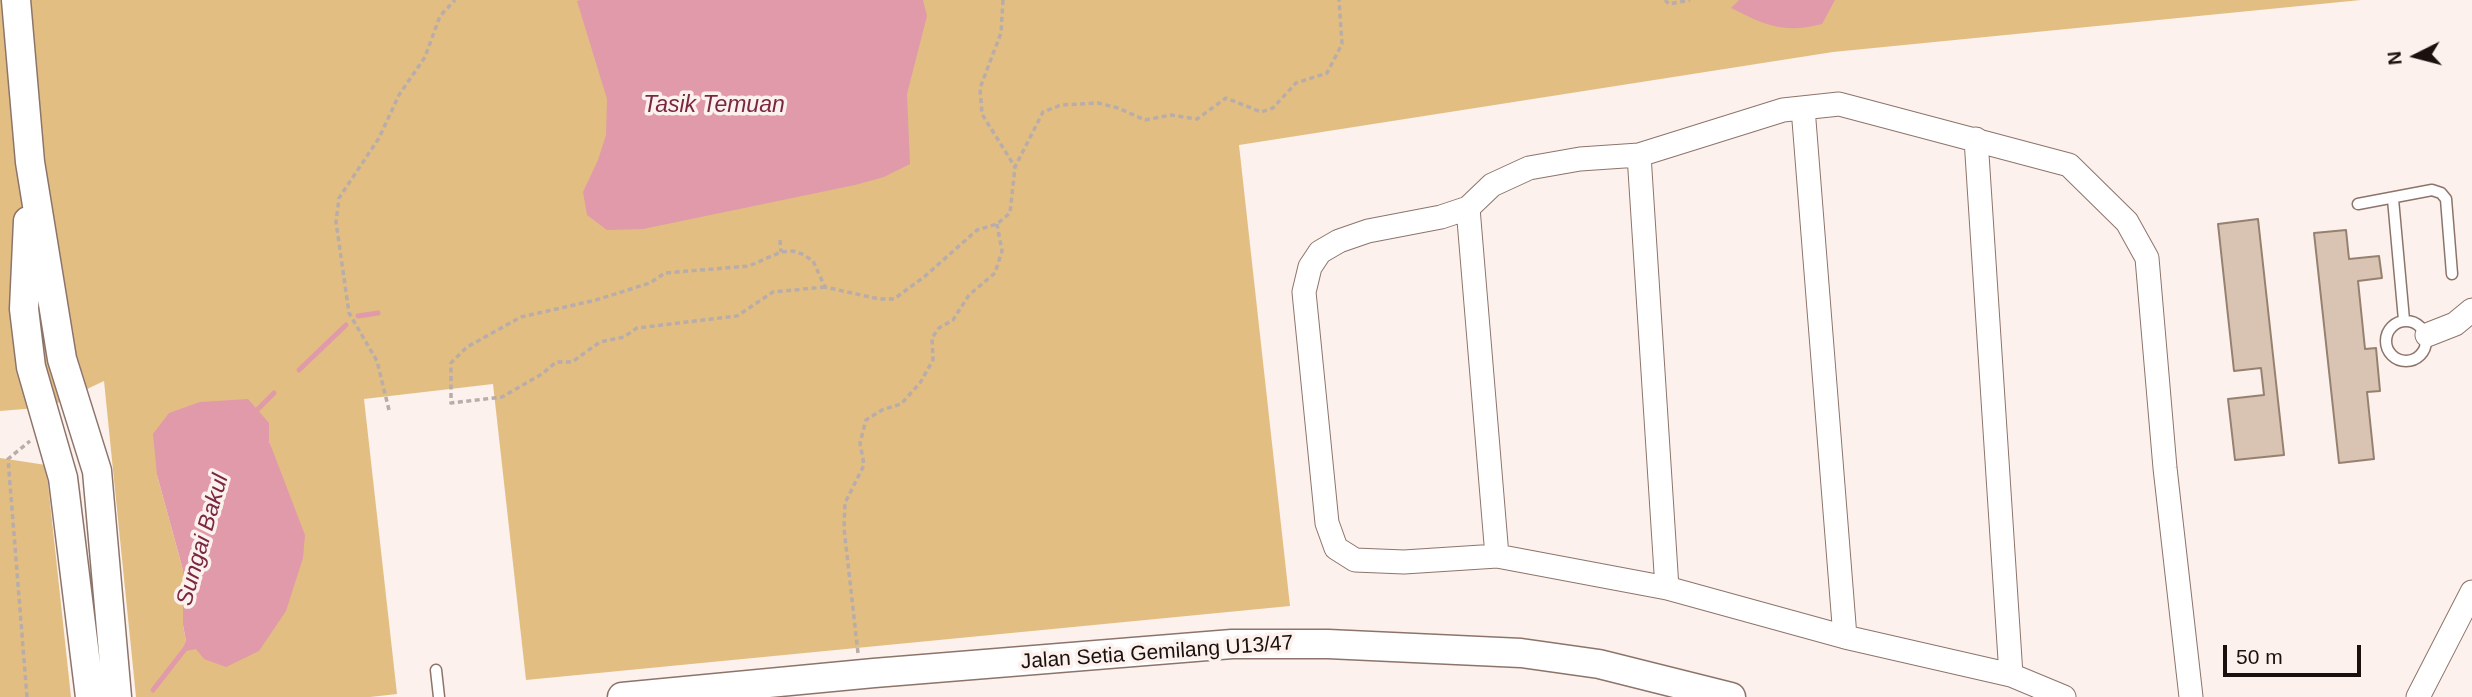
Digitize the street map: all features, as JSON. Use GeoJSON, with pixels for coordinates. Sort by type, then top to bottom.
{"type":"FeatureCollection","features":[{"type":"Feature","properties":{"kind":"street"},"geometry":{"type":"LineString","coordinates":[[16,0],[30,162],[62,359],[97,471],[117,697]]}},
{"type":"Feature","properties":{"kind":"street"},"geometry":{"type":"LineString","coordinates":[[2064,697],[2011,675],[1845,636],[1667,588],[1497,556],[1404,562],[1355,560],[1336,548],[1327,523],[1304,292],[1310,267],[1320,252],[1339,241],[1368,231],[1441,217],[1468,208],[1492,185],[1529,168],[1580,159],[1639,155],[1783,110],[1839,104],[2069,165],[2127,222],[2147,258],[2165,468],[2192,697]]}},
{"type":"Feature","properties":{"kind":"street"},"geometry":{"type":"LineString","coordinates":[[1803,108],[1845,636]]}},
{"type":"Feature","properties":{"kind":"street"},"geometry":{"type":"LineString","coordinates":[[1976,139],[2011,675]]}},
{"type":"Feature","properties":{"kind":"street"},"geometry":{"type":"LineString","coordinates":[[1639,155],[1667,588]]}},
{"type":"Feature","properties":{"kind":"street"},"geometry":{"type":"LineString","coordinates":[[30,162],[24,309],[30,367],[63,478],[90,697]]}},
{"type":"Feature","properties":{"kind":"street"},"geometry":{"type":"LineString","coordinates":[[1468,208],[1497,556]]}},
{"type":"Feature","properties":{"kind":"street"},"geometry":{"type":"LineString","coordinates":[[2427,335],[2455,324],[2472,310]]}},
{"type":"Feature","properties":{"kind":"street"},"geometry":{"type":"LineString","coordinates":[[2418,697],[2472,592]]}},
{"type":"Feature","properties":{"kind":"street","name":"Jalan Setia Gemilang U13/47"},"geometry":{"type":"LineString","coordinates":[[622,697],[870,682],[1232,644],[1328,644],[1521,653],[1599,664],[1731,697]]}},
{"type":"Feature","properties":{"kind":"lane"},"geometry":{"type":"LineString","coordinates":[[2358,204],[2432,190],[2441,193],[2446,199],[2452,274]]}},
{"type":"Feature","properties":{"kind":"lane"},"geometry":{"type":"LineString","coordinates":[[2393,199],[2404,320]]}},
{"type":"Feature","properties":{"kind":"lane"},"geometry":{"type":"LineString","coordinates":[[2404,320],[2421,326],[2427,335],[2424,352],[2409,361],[2400,360],[2387,348],[2389,330],[2395,323],[2404,320]]}},
{"type":"Feature","properties":{"kind":"lane"},"geometry":{"type":"LineString","coordinates":[[436,670],[439,697]]}},
{"type":"Feature","properties":{"kind":"path"},"geometry":{"type":"LineString","coordinates":[[389,410],[377,361],[349,313],[336,222],[339,198],[379,138],[399,95],[425,57],[440,16],[455,0]]}},
{"type":"Feature","properties":{"kind":"path"},"geometry":{"type":"LineString","coordinates":[[1003,0],[1001,33],[980,88],[982,114],[1015,167]]}},
{"type":"Feature","properties":{"kind":"path"},"geometry":{"type":"LineString","coordinates":[[825,287],[813,261],[802,254],[781,252],[749,266],[665,273],[650,283],[596,300],[520,317],[467,347],[451,363],[451,403],[502,397],[542,374],[556,362],[572,362],[600,342],[624,337],[637,328],[737,316],[773,292],[825,287],[879,299],[894,299],[924,277],[977,230],[997,224],[1010,213],[1015,167],[1042,112],[1061,105],[1098,103],[1118,108],[1145,120],[1171,115],[1197,119],[1226,98],[1261,112],[1273,108],[1296,83],[1327,74],[1342,44],[1339,0]]}},
{"type":"Feature","properties":{"kind":"path"},"geometry":{"type":"LineString","coordinates":[[1665,0],[1669,4],[1690,0]]}},
{"type":"Feature","properties":{"kind":"path"},"geometry":{"type":"LineString","coordinates":[[870,682],[844,528],[845,503],[864,465],[860,443],[866,420],[881,410],[901,404],[920,383],[933,360],[932,338],[939,328],[953,320],[969,295],[995,273],[1002,251],[997,224]]}},
{"type":"Feature","properties":{"kind":"path"},"geometry":{"type":"LineString","coordinates":[[780,240],[781,252]]}},
{"type":"Feature","properties":{"kind":"path"},"geometry":{"type":"LineString","coordinates":[[27,697],[8,459],[47,425]]}},
{"type":"Feature","properties":{"kind":"shaded area"},"geometry":{"type":"Polygon","coordinates":[[[0,0],[2361,0],[1833,52],[1239,145],[1290,606],[526,680],[493,384],[364,399],[397,694],[370,697],[136,697],[104,381],[49,407],[0,411],[0,0]],[[269,423],[157,475],[183,570],[183,625],[186,641],[275,461],[269,441],[269,423]]]}},
{"type":"Feature","properties":{"kind":"shaded area"},"geometry":{"type":"Polygon","coordinates":[[[0,458],[46,465],[71,697],[0,697],[0,458]]]}},
{"type":"Feature","properties":{"kind":"water","name":"Tasik Temuan"},"geometry":{"type":"Polygon","coordinates":[[[923,0],[927,16],[907,94],[910,164],[884,177],[855,185],[643,229],[607,230],[587,215],[583,192],[606,135],[607,99],[577,1],[923,0]]]}},
{"type":"Feature","properties":{"kind":"water"},"geometry":{"type":"Polygon","coordinates":[[[1739,0],[1835,0],[1822,24],[1785,28],[1764,23],[1731,8],[1739,0]]]}},
{"type":"Feature","properties":{"kind":"water"},"geometry":{"type":"Polygon","coordinates":[[[248,399],[269,423],[269,441],[305,535],[303,558],[286,611],[259,651],[226,667],[204,659],[196,649],[181,652],[186,641],[183,625],[183,570],[157,475],[153,434],[169,413],[200,402],[248,399]]]}},
{"type":"Feature","properties":{"kind":"building"},"geometry":{"type":"Polygon","coordinates":[[[2258,219],[2284,455],[2235,460],[2228,399],[2264,395],[2261,368],[2234,371],[2218,224],[2258,219]]]}},
{"type":"Feature","properties":{"kind":"building"},"geometry":{"type":"Polygon","coordinates":[[[2346,230],[2349,259],[2379,256],[2382,278],[2358,281],[2365,349],[2376,348],[2380,391],[2367,392],[2374,459],[2339,463],[2314,233],[2346,230]]]}},
{"type":"Feature","properties":{"kind":"waterway","name":"Sungai Bakul"},"geometry":{"type":"LineString","coordinates":[[358,316],[378,313]]}},
{"type":"Feature","properties":{"kind":"waterway","name":"Sungai Bakul"},"geometry":{"type":"LineString","coordinates":[[299,370],[346,325]]}},
{"type":"Feature","properties":{"kind":"waterway","name":"Sungai Bakul"},"geometry":{"type":"LineString","coordinates":[[256,417],[257,410],[274,393]]}},
{"type":"Feature","properties":{"kind":"waterway","name":"Sungai Bakul"},"geometry":{"type":"LineString","coordinates":[[153,690],[185,649]]}}]}
